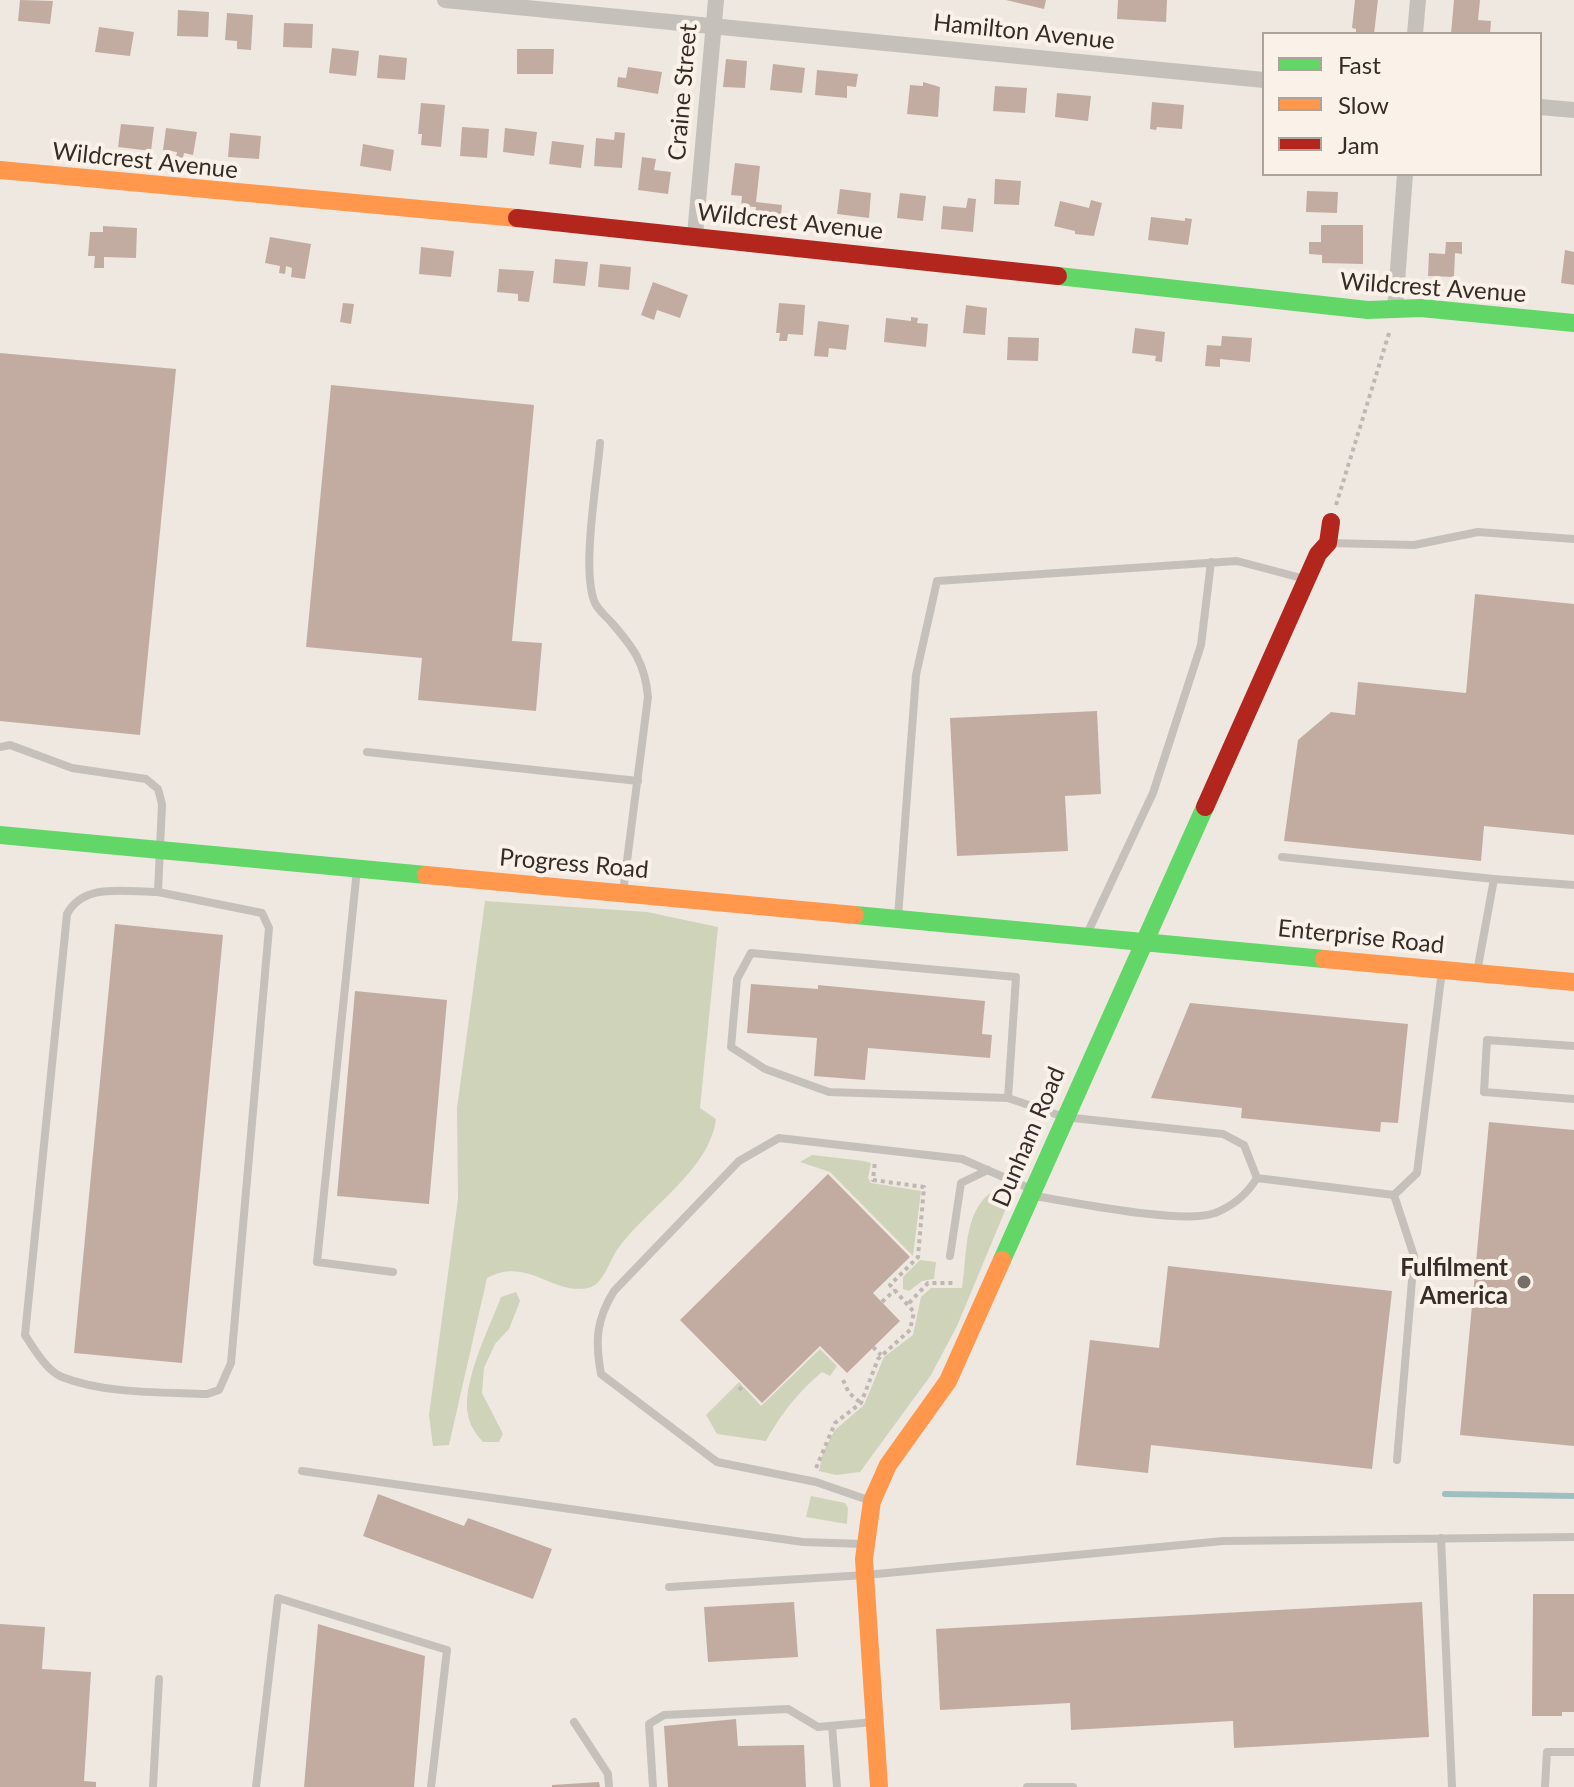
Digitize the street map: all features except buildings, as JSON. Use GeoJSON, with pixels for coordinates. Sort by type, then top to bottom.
{"type":"FeatureCollection","features":[{"type":"Feature","properties":{"kind":"street","name":"Hamilton Avenue"},"geometry":{"type":"LineString","coordinates":[[445,0],[1262,80]]}},
{"type":"Feature","properties":{"kind":"street","name":"Craine Street"},"geometry":{"type":"LineString","coordinates":[[695,235],[716,0]]}},
{"type":"Feature","properties":{"kind":"street"},"geometry":{"type":"LineString","coordinates":[[1415,32],[1418,0]]}},
{"type":"Feature","properties":{"kind":"street"},"geometry":{"type":"LineString","coordinates":[[1542,107],[1574,110]]}},
{"type":"Feature","properties":{"kind":"street","name":"Wildcrest Avenue"},"geometry":{"type":"LineString","coordinates":[[0,170],[695,235],[1368,310],[1421,308],[1574,323]]}},
{"type":"Feature","properties":{"kind":"street"},"geometry":{"type":"LineString","coordinates":[[1395,309],[1405,176]]}},
{"type":"Feature","properties":{"kind":"street","name":"Dunham Road"},"geometry":{"type":"LineString","coordinates":[[879,1787],[865,1544],[872,1501],[888,1465],[948,1381],[1318,554],[1328,543],[1331,522]]}},
{"type":"Feature","properties":{"kind":"street","name":"Progress Road"},"geometry":{"type":"LineString","coordinates":[[0,835],[1144,940]]}},
{"type":"Feature","properties":{"kind":"street","name":"Enterprise Road"},"geometry":{"type":"LineString","coordinates":[[1144,940],[1574,982]]}},
{"type":"Feature","properties":{"kind":"lane"},"geometry":{"type":"LineString","coordinates":[[600,443],[589,570],[596,605],[635,648],[646,670],[648,697],[623,893]]}},
{"type":"Feature","properties":{"kind":"lane"},"geometry":{"type":"LineString","coordinates":[[1328,543],[1414,545],[1478,532],[1574,539]]}},
{"type":"Feature","properties":{"kind":"lane"},"geometry":{"type":"LineString","coordinates":[[898,918],[916,675],[937,581],[1237,561],[1307,580]]}},
{"type":"Feature","properties":{"kind":"lane"},"geometry":{"type":"LineString","coordinates":[[1086,935],[1153,793],[1201,645],[1211,562]]}},
{"type":"Feature","properties":{"kind":"lane"},"geometry":{"type":"LineString","coordinates":[[0,747],[10,745],[72,768],[146,779],[158,789],[162,804],[158,892]]}},
{"type":"Feature","properties":{"kind":"lane"},"geometry":{"type":"LineString","coordinates":[[367,752],[638,781]]}},
{"type":"Feature","properties":{"kind":"lane"},"geometry":{"type":"LineString","coordinates":[[1282,857],[1574,885]]}},
{"type":"Feature","properties":{"kind":"lane"},"geometry":{"type":"LineString","coordinates":[[357,868],[317,1262],[393,1272]]}},
{"type":"Feature","properties":{"kind":"lane"},"geometry":{"type":"LineString","coordinates":[[1477,972],[1494,879]]}},
{"type":"Feature","properties":{"kind":"lane"},"geometry":{"type":"LineString","coordinates":[[158,892],[245,907],[262,913],[269,928],[231,1363],[219,1390],[207,1394],[106,1386],[60,1376],[36,1352],[24,1327],[67,914],[75,898],[89,893],[158,892]]}},
{"type":"Feature","properties":{"kind":"lane"},"geometry":{"type":"LineString","coordinates":[[1008,1098],[1016,977],[751,953],[737,979],[731,1047],[765,1069],[829,1092],[1008,1098],[1064,1117],[1223,1134],[1244,1145],[1257,1178]]}},
{"type":"Feature","properties":{"kind":"lane"},"geometry":{"type":"LineString","coordinates":[[1394,1195],[1417,1173],[1442,969]]}},
{"type":"Feature","properties":{"kind":"lane"},"geometry":{"type":"LineString","coordinates":[[1574,1046],[1487,1040],[1484,1092],[1574,1099]]}},
{"type":"Feature","properties":{"kind":"lane"},"geometry":{"type":"LineString","coordinates":[[872,1501],[816,1482],[717,1462],[601,1374],[597,1324],[614,1291],[739,1161],[779,1138],[962,1159],[1031,1192],[1179,1216],[1213,1214],[1246,1196],[1257,1178]]}},
{"type":"Feature","properties":{"kind":"lane"},"geometry":{"type":"LineString","coordinates":[[950,1256],[961,1183],[988,1170]]}},
{"type":"Feature","properties":{"kind":"lane"},"geometry":{"type":"LineString","coordinates":[[1257,1178],[1394,1195]]}},
{"type":"Feature","properties":{"kind":"lane"},"geometry":{"type":"LineString","coordinates":[[1394,1195],[1414,1256],[1397,1460]]}},
{"type":"Feature","properties":{"kind":"lane"},"geometry":{"type":"LineString","coordinates":[[302,1471],[803,1542],[865,1544]]}},
{"type":"Feature","properties":{"kind":"lane"},"geometry":{"type":"LineString","coordinates":[[669,1587],[866,1575],[1223,1541],[1574,1537]]}},
{"type":"Feature","properties":{"kind":"lane"},"geometry":{"type":"LineString","coordinates":[[1441,1538],[1452,1787]]}},
{"type":"Feature","properties":{"kind":"lane"},"geometry":{"type":"LineString","coordinates":[[256,1787],[278,1598],[447,1650],[431,1787]]}},
{"type":"Feature","properties":{"kind":"lane"},"geometry":{"type":"LineString","coordinates":[[153,1787],[159,1679]]}},
{"type":"Feature","properties":{"kind":"lane"},"geometry":{"type":"LineString","coordinates":[[653,1787],[649,1724],[664,1715],[788,1709],[818,1727],[875,1722]]}},
{"type":"Feature","properties":{"kind":"lane"},"geometry":{"type":"LineString","coordinates":[[574,1722],[608,1774],[609,1787]]}},
{"type":"Feature","properties":{"kind":"lane"},"geometry":{"type":"LineString","coordinates":[[832,1726],[837,1787]]}},
{"type":"Feature","properties":{"kind":"lane"},"geometry":{"type":"LineString","coordinates":[[1545,1787],[1547,1752],[1574,1752]]}},
{"type":"Feature","properties":{"kind":"lane"},"geometry":{"type":"LineString","coordinates":[[1027,1787],[1073,1787]]}},
{"type":"Feature","properties":{"kind":"path"},"geometry":{"type":"LineString","coordinates":[[1331,522],[1395,309]]}},
{"type":"Feature","properties":{"kind":"path"},"geometry":{"type":"LineString","coordinates":[[816,1482],[819,1457],[835,1423],[861,1403],[881,1355],[910,1330],[914,1312],[890,1285],[918,1257],[924,1187],[873,1180],[875,1165]]}},
{"type":"Feature","properties":{"kind":"path"},"geometry":{"type":"LineString","coordinates":[[909,1303],[928,1283],[954,1283]]}},
{"type":"Feature","properties":{"kind":"path"},"geometry":{"type":"LineString","coordinates":[[882,1302],[895,1290]]}},
{"type":"Feature","properties":{"kind":"path"},"geometry":{"type":"LineString","coordinates":[[873,1347],[881,1355]]}},
{"type":"Feature","properties":{"kind":"path"},"geometry":{"type":"LineString","coordinates":[[843,1380],[849,1393],[861,1403]]}},
{"type":"Feature","properties":{"kind":"path"},"geometry":{"type":"LineString","coordinates":[[739,1390],[744,1385]]}},
{"type":"Feature","properties":{"kind":"green space"},"geometry":{"type":"Polygon","coordinates":[[[485,901],[647,912],[718,927],[700,1108],[716,1119],[711,1138],[690,1172],[629,1235],[602,1278],[593,1286],[575,1289],[515,1271],[487,1278],[449,1445],[433,1446],[429,1415],[458,1199],[457,1108],[485,901]]]}},
{"type":"Feature","properties":{"kind":"green space"},"geometry":{"type":"Polygon","coordinates":[[[812,1155],[871,1163],[868,1178],[871,1183],[921,1191],[913,1256],[830,1172],[800,1162],[812,1155]]]}},
{"type":"Feature","properties":{"kind":"green space"},"geometry":{"type":"Polygon","coordinates":[[[994,1193],[1007,1206],[957,1326],[931,1375],[860,1472],[836,1475],[819,1471],[823,1452],[835,1430],[864,1405],[884,1357],[913,1335],[921,1297],[931,1288],[962,1288],[971,1224],[981,1202],[994,1193]]]}},
{"type":"Feature","properties":{"kind":"green space"},"geometry":{"type":"Polygon","coordinates":[[[920,1260],[936,1262],[934,1279],[922,1281],[909,1291],[903,1289],[903,1277],[920,1260]]]}},
{"type":"Feature","properties":{"kind":"green space"},"geometry":{"type":"Polygon","coordinates":[[[516,1292],[520,1301],[509,1329],[495,1344],[484,1368],[482,1393],[503,1434],[499,1442],[483,1442],[469,1419],[467,1402],[472,1372],[501,1297],[516,1292]]]}},
{"type":"Feature","properties":{"kind":"green space"},"geometry":{"type":"Polygon","coordinates":[[[820,1349],[837,1366],[830,1376],[822,1372],[805,1388],[784,1412],[766,1441],[717,1434],[706,1415],[739,1382],[761,1406],[820,1349]]]}},
{"type":"Feature","properties":{"kind":"green space"},"geometry":{"type":"Polygon","coordinates":[[[811,1496],[845,1503],[848,1508],[847,1524],[806,1517],[811,1496]]]}},
{"type":"Feature","properties":{"kind":"waterway"},"geometry":{"type":"LineString","coordinates":[[1445,1494],[1574,1496]]}},
{"type":"Feature","properties":{"kind":"traffic: fast"},"geometry":{"type":"LineString","coordinates":[[1058,276],[1368,310],[1421,308],[1574,323]]}},
{"type":"Feature","properties":{"kind":"traffic: fast"},"geometry":{"type":"LineString","coordinates":[[1002,1260],[1205,807]]}},
{"type":"Feature","properties":{"kind":"traffic: fast"},"geometry":{"type":"LineString","coordinates":[[0,835],[426,875]]}},
{"type":"Feature","properties":{"kind":"traffic: fast"},"geometry":{"type":"LineString","coordinates":[[855,915],[1324,959]]}},
{"type":"Feature","properties":{"kind":"traffic: slow"},"geometry":{"type":"LineString","coordinates":[[0,170],[517,218]]}},
{"type":"Feature","properties":{"kind":"traffic: slow"},"geometry":{"type":"LineString","coordinates":[[426,875],[855,915]]}},
{"type":"Feature","properties":{"kind":"traffic: slow"},"geometry":{"type":"LineString","coordinates":[[1324,959],[1574,982]]}},
{"type":"Feature","properties":{"kind":"traffic: slow"},"geometry":{"type":"LineString","coordinates":[[879,1787],[864,1559],[872,1501],[888,1465],[948,1381],[1002,1260]]}},
{"type":"Feature","properties":{"kind":"traffic: jam"},"geometry":{"type":"LineString","coordinates":[[517,218],[1058,276]]}},
{"type":"Feature","properties":{"kind":"traffic: jam"},"geometry":{"type":"LineString","coordinates":[[1205,807],[1318,554],[1328,543],[1331,522]]}},
{"type":"Feature","properties":{"kind":"place","name":"Fulfilment America"},"geometry":{"type":"Point","coordinates":[1524,1282]}}]}
